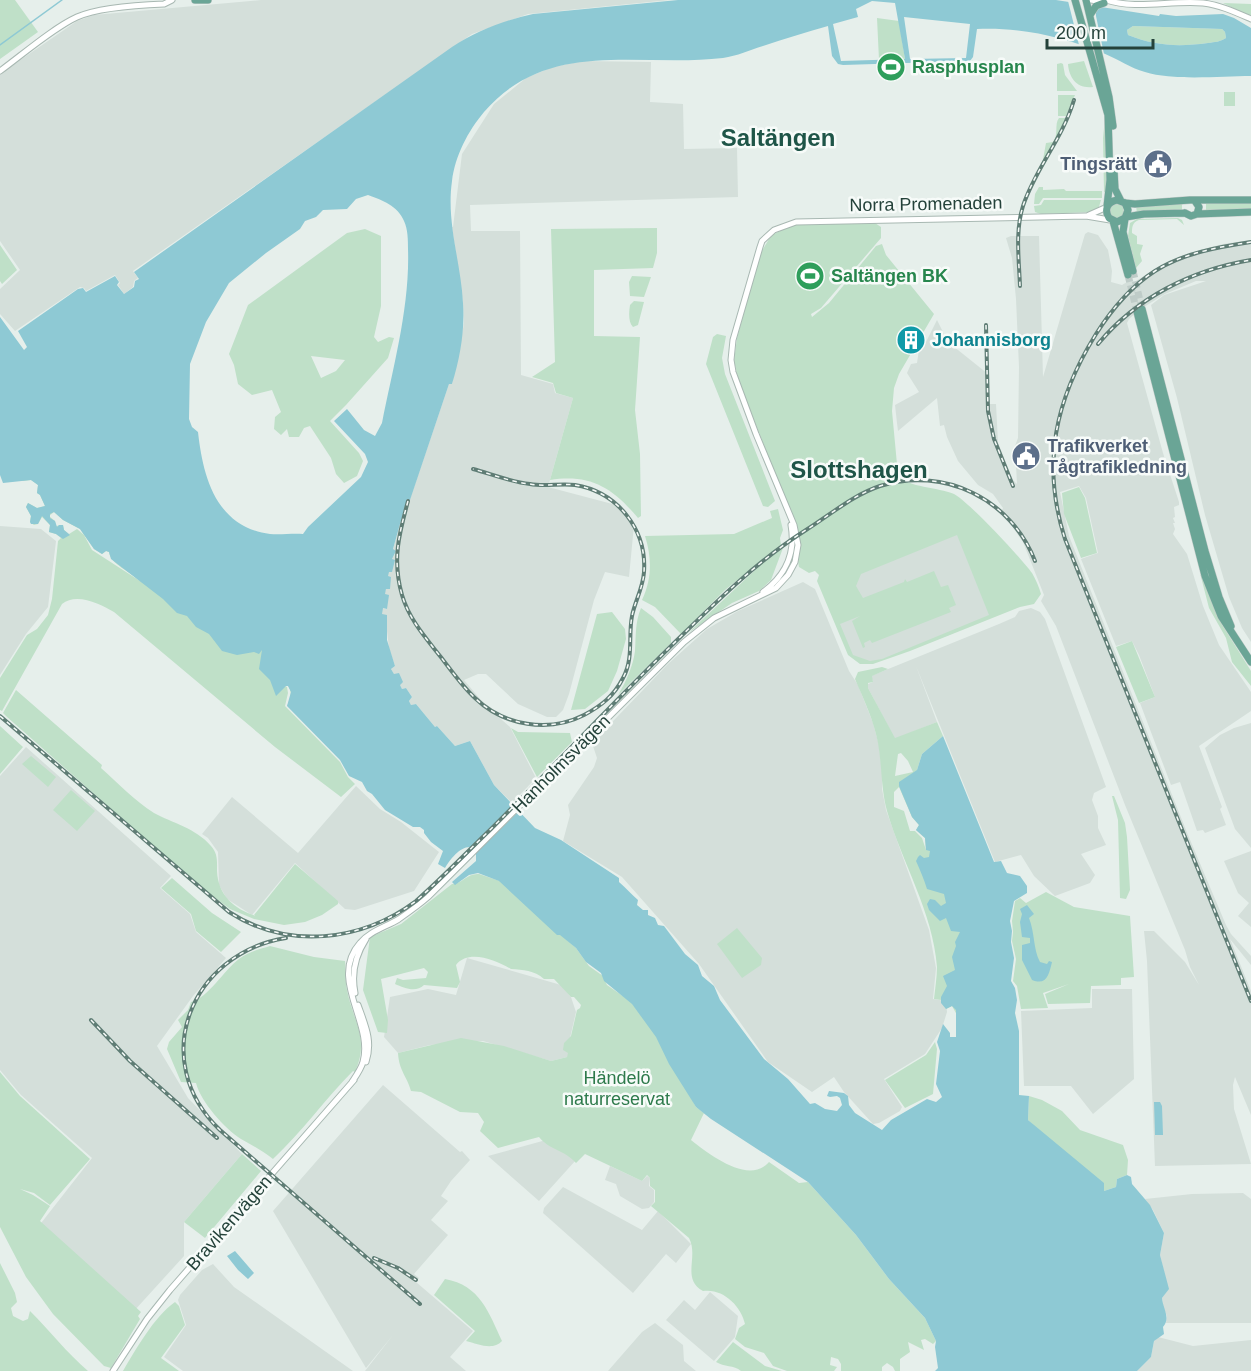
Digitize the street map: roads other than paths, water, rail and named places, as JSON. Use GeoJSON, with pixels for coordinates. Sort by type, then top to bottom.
{"type":"FeatureCollection","features":[{"type":"Feature","properties":{"kind":"main road"},"geometry":{"type":"LineString","coordinates":[[195,0],[208,0]]}},
{"type":"Feature","properties":{"kind":"main road"},"geometry":{"type":"LineString","coordinates":[[1087,2],[1087,48],[1108,115],[1112,180],[1128,210],[1123,232],[1130,273],[1108,205],[1112,194],[1112,180],[1113,116],[1087,2]]}},
{"type":"Feature","properties":{"kind":"main road"},"geometry":{"type":"LineString","coordinates":[[1108,205],[1123,201],[1251,200]]}},
{"type":"Feature","properties":{"kind":"main road"},"geometry":{"type":"LineString","coordinates":[[1195,201],[1199,207],[1197,214]]}},
{"type":"Feature","properties":{"kind":"main road"},"geometry":{"type":"LineString","coordinates":[[1185,213],[1183,207],[1186,202]]}},
{"type":"Feature","properties":{"kind":"main road"},"geometry":{"type":"LineString","coordinates":[[1111,219],[1119,222],[1125,218],[1144,214],[1185,213],[1191,216],[1251,212]]}},
{"type":"Feature","properties":{"kind":"main road"},"geometry":{"type":"LineString","coordinates":[[1140,310],[1199,558],[1221,616],[1251,662]]}},
{"type":"Feature","properties":{"kind":"street"},"geometry":{"type":"LineString","coordinates":[[157,4],[164,0]]}},
{"type":"Feature","properties":{"kind":"street"},"geometry":{"type":"LineString","coordinates":[[0,71],[74,18],[92,12],[164,4],[172,0]]}},
{"type":"Feature","properties":{"kind":"street"},"geometry":{"type":"LineString","coordinates":[[1087,2],[1201,3],[1251,19]]}},
{"type":"Feature","properties":{"kind":"street","name":"Norra Promenaden"},"geometry":{"type":"LineString","coordinates":[[1089,216],[1108,205]]}},
{"type":"Feature","properties":{"kind":"street","name":"Norra Promenaden"},"geometry":{"type":"LineString","coordinates":[[789,568],[792,529],[789,515],[737,385],[730,360],[733,340],[762,241],[781,226],[796,222],[1102,215],[1111,219]]}},
{"type":"Feature","properties":{"kind":"street","name":"Hanholmsvägen"},"geometry":{"type":"LineString","coordinates":[[354,956],[358,944],[371,933],[414,908],[472,853],[682,644],[714,618],[753,598],[774,583],[789,568]]}},
{"type":"Feature","properties":{"kind":"street","name":"Bravikenvägen"},"geometry":{"type":"LineString","coordinates":[[113,1371],[147,1319],[170,1290],[352,1082],[363,1062],[365,1042],[350,987],[349,971],[354,956]]}},
{"type":"Feature","properties":{"kind":"water"},"geometry":{"type":"Polygon","coordinates":[[[678,0],[1056,0],[1159,16],[1160,14],[1176,16],[1223,14],[1251,28],[1251,76],[1157,75],[1073,42],[1025,31],[993,29],[977,29],[973,57],[970,61],[843,65],[838,64],[832,56],[828,26],[723,58],[596,61],[566,65],[537,73],[509,89],[484,112],[473,127],[459,153],[454,172],[451,212],[462,288],[461,344],[452,384],[449,384],[410,500],[407,499],[393,549],[396,551],[392,559],[395,560],[392,572],[389,572],[388,576],[391,577],[390,589],[386,589],[385,594],[389,595],[387,609],[383,608],[382,614],[387,615],[387,640],[395,666],[391,669],[394,674],[399,673],[403,682],[400,685],[402,689],[406,688],[412,697],[409,701],[411,705],[416,704],[455,746],[470,741],[494,785],[535,828],[561,840],[619,878],[619,882],[638,900],[637,905],[643,910],[648,910],[648,915],[655,918],[658,925],[664,926],[685,954],[698,965],[702,976],[714,986],[720,1000],[764,1059],[788,1079],[810,1104],[815,1103],[825,1109],[837,1111],[842,1105],[840,1098],[827,1096],[829,1091],[844,1093],[848,1096],[849,1105],[855,1113],[882,1130],[891,1120],[927,1099],[936,1102],[942,1097],[936,1084],[940,1051],[937,1042],[943,1024],[950,1033],[950,1037],[956,1037],[956,1010],[952,1006],[946,1009],[941,1003],[941,997],[947,986],[943,976],[955,970],[952,957],[960,932],[951,931],[946,918],[940,921],[929,910],[927,904],[930,899],[935,900],[941,906],[946,903],[944,894],[927,889],[916,861],[920,855],[924,858],[929,857],[930,851],[926,850],[925,838],[916,830],[919,825],[912,817],[899,786],[899,782],[917,770],[922,754],[943,736],[994,862],[1001,861],[1007,873],[1020,876],[1027,886],[1027,893],[1014,901],[1010,921],[1014,958],[1011,981],[1017,1000],[1015,1013],[1019,1031],[1019,1095],[1029,1096],[1028,1120],[1104,1183],[1104,1191],[1116,1187],[1117,1179],[1127,1175],[1131,1177],[1132,1184],[1150,1205],[1164,1233],[1160,1255],[1169,1289],[1162,1298],[1166,1317],[1163,1327],[1164,1334],[1154,1341],[1151,1357],[1137,1371],[935,1371],[938,1368],[936,1341],[925,1318],[889,1279],[856,1235],[808,1182],[696,1107],[669,1064],[656,1037],[632,1004],[604,981],[601,973],[586,962],[576,948],[557,935],[499,881],[478,873],[469,875],[455,885],[452,882],[476,861],[476,854],[470,847],[459,852],[445,868],[438,864],[443,851],[431,842],[424,830],[420,827],[413,827],[385,810],[367,791],[362,782],[349,776],[340,760],[287,706],[291,692],[288,686],[276,696],[270,680],[259,669],[262,650],[259,654],[254,652],[237,655],[222,651],[209,634],[196,627],[187,616],[177,613],[163,599],[111,559],[109,552],[102,554],[94,549],[80,529],[54,512],[50,514],[50,518],[55,521],[57,527],[63,525],[64,530],[70,535],[63,539],[49,532],[50,525],[42,516],[38,524],[31,524],[31,516],[26,507],[28,503],[37,508],[45,506],[37,493],[38,485],[31,480],[3,483],[0,475],[0,317],[24,350],[27,347],[18,331],[78,289],[83,288],[86,292],[115,276],[119,282],[117,285],[124,294],[134,287],[135,281],[139,279],[134,272],[452,47],[491,27],[533,14],[678,0]],[[872,1],[856,9],[858,17],[833,24],[841,61],[905,59],[895,3],[872,1]],[[904,17],[910,59],[966,58],[970,24],[904,17]],[[1133,26],[1127,30],[1128,35],[1167,45],[1217,42],[1226,38],[1222,29],[1133,26]],[[368,195],[356,199],[347,209],[323,210],[316,217],[305,221],[300,229],[229,283],[206,322],[190,364],[189,419],[192,427],[198,432],[209,482],[225,511],[252,529],[270,534],[303,534],[361,477],[368,462],[365,454],[334,421],[347,409],[364,430],[375,436],[382,423],[404,315],[408,271],[407,235],[404,221],[394,208],[368,195]]]}},
{"type":"Feature","properties":{"kind":"water"},"geometry":{"type":"Polygon","coordinates":[[[1027,905],[1034,914],[1029,918],[1040,962],[1047,964],[1049,961],[1052,962],[1048,975],[1041,981],[1032,980],[1022,960],[1022,945],[1030,943],[1030,938],[1022,937],[1020,909],[1027,905]]]}},
{"type":"Feature","properties":{"kind":"water"},"geometry":{"type":"Polygon","coordinates":[[[1154,1102],[1160,1102],[1162,1106],[1163,1135],[1155,1135],[1154,1102]]]}},
{"type":"Feature","properties":{"kind":"water"},"geometry":{"type":"Polygon","coordinates":[[[235,1251],[254,1273],[248,1279],[227,1256],[235,1251]]]}},
{"type":"Feature","properties":{"kind":"waterway"},"geometry":{"type":"LineString","coordinates":[[0,45],[62,0]]}},
{"type":"Feature","properties":{"kind":"tunnel"},"geometry":{"type":"LineString","coordinates":[[1133,271],[1142,309]]}},
{"type":"Feature","properties":{"kind":"tunnel"},"geometry":{"type":"LineString","coordinates":[[1128,275],[1137,312]]}},
{"type":"Feature","properties":{"kind":"railway"},"geometry":{"type":"LineString","coordinates":[[1020,286],[1018,235],[1023,206],[1034,179],[1063,128],[1074,100]]}},
{"type":"Feature","properties":{"kind":"railway"},"geometry":{"type":"LineString","coordinates":[[1251,242],[1189,255],[1177,260],[1146,277],[1122,299],[1096,334],[1070,383],[1056,433],[1053,459],[1054,485],[1065,539],[1251,1001]]}},
{"type":"Feature","properties":{"kind":"railway"},"geometry":{"type":"LineString","coordinates":[[1098,344],[1130,312],[1167,288],[1208,271],[1251,260]]}},
{"type":"Feature","properties":{"kind":"railway"},"geometry":{"type":"LineString","coordinates":[[986,325],[988,411],[994,439],[1013,486]]}},
{"type":"Feature","properties":{"kind":"railway"},"geometry":{"type":"LineString","coordinates":[[408,501],[397,559],[402,595],[418,627],[461,683],[487,708],[499,715],[527,724],[556,724],[584,715],[611,695],[623,678],[628,663],[632,616],[644,572],[644,556],[635,528],[617,505],[590,489],[564,484],[523,483],[473,469]]}},
{"type":"Feature","properties":{"kind":"railway"},"geometry":{"type":"LineString","coordinates":[[0,716],[229,912],[252,924],[275,932],[300,936],[348,933],[395,915],[416,901],[734,585],[787,543],[860,495],[880,486],[904,481],[928,481],[951,485],[972,493],[992,505],[1010,520],[1024,539],[1035,561]]}},
{"type":"Feature","properties":{"kind":"railway"},"geometry":{"type":"LineString","coordinates":[[286,938],[253,948],[225,964],[204,987],[190,1013],[184,1042],[186,1073],[198,1102],[220,1130],[420,1304]]}},
{"type":"Feature","properties":{"kind":"railway"},"geometry":{"type":"LineString","coordinates":[[91,1020],[130,1061],[217,1138]]}},
{"type":"Feature","properties":{"kind":"railway"},"geometry":{"type":"LineString","coordinates":[[374,1258],[398,1268],[416,1280]]}},
{"type":"Feature","properties":{"kind":"place","name":"Rasphusplan"},"geometry":{"type":"Point","coordinates":[891,67]}},
{"type":"Feature","properties":{"kind":"place","name":"Tingsrätt"},"geometry":{"type":"Point","coordinates":[1158,164]}},
{"type":"Feature","properties":{"kind":"place","name":"Saltängen BK"},"geometry":{"type":"Point","coordinates":[810,276]}},
{"type":"Feature","properties":{"kind":"place","name":"Johannisborg"},"geometry":{"type":"Point","coordinates":[911,340]}},
{"type":"Feature","properties":{"kind":"place","name":"Trafikverket Tågtrafikledning"},"geometry":{"type":"Point","coordinates":[1026,456]}},
{"type":"Feature","properties":{"kind":"district","name":"Saltängen"},"geometry":{"type":"Point","coordinates":[778,138]}},
{"type":"Feature","properties":{"kind":"district","name":"Slottshagen"},"geometry":{"type":"Point","coordinates":[859,470]}},
{"type":"Feature","properties":{"kind":"park label","name":"Händelö naturreservat"},"geometry":{"type":"Point","coordinates":[617,1088]}}]}
